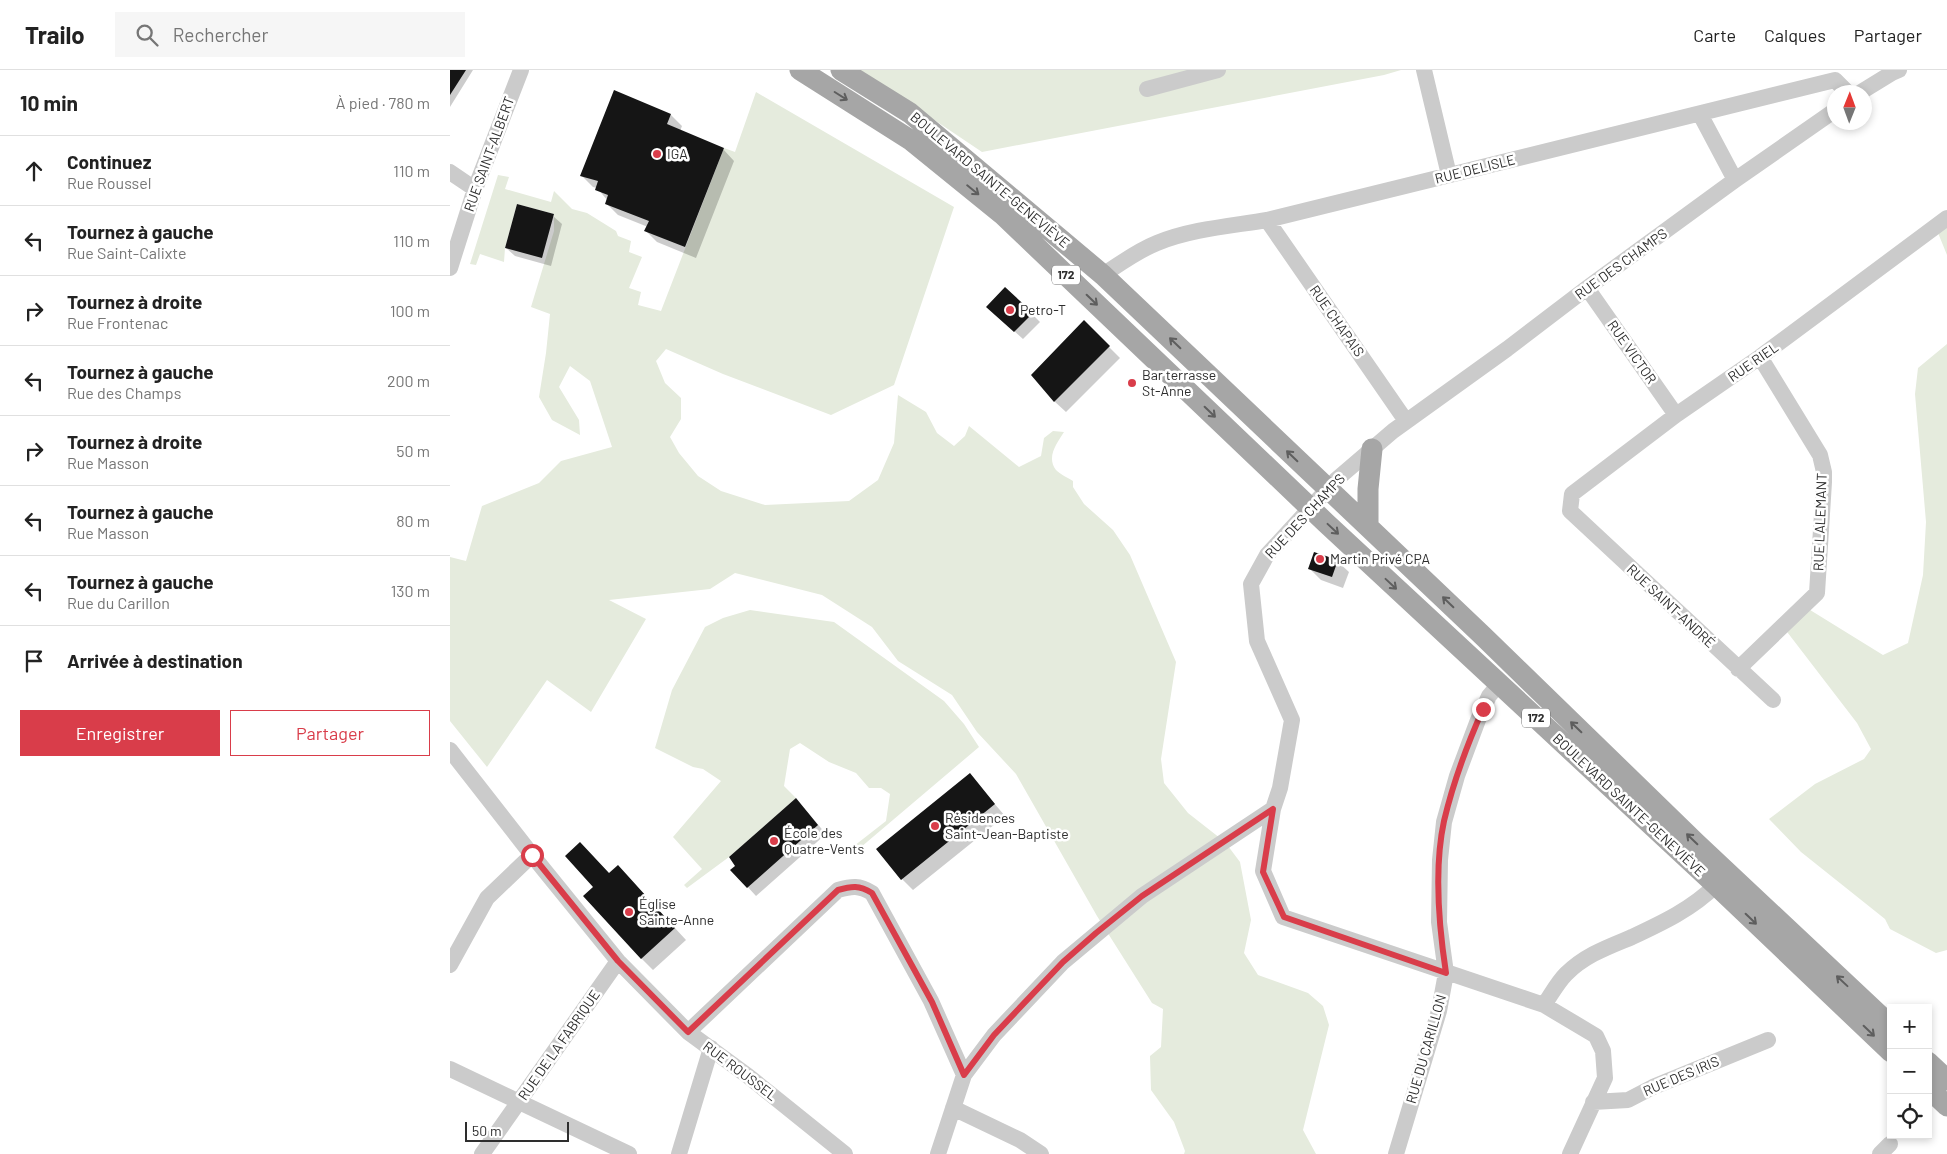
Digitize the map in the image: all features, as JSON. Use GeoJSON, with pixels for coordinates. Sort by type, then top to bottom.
{"type":"FeatureCollection","features":[{"type":"Feature","properties":{"kind":"main road","name":"BOULEVARD SAINTE-GENEVIÈVE"},"geometry":{"type":"LineString","coordinates":[[800,70],[912,141],[1002,214],[1310,508],[1716,885],[1888,1049]]}},
{"type":"Feature","properties":{"kind":"main road","name":"BOULEVARD SAINTE-GENEVIÈVE"},"geometry":{"type":"LineString","coordinates":[[841,70],[910,113],[1103,275],[1368,526],[1702,849],[1887,1022]]}},
{"type":"Feature","properties":{"kind":"main road"},"geometry":{"type":"LineString","coordinates":[[1368,526],[1368,482],[1372,449]]}},
{"type":"Feature","properties":{"kind":"main road"},"geometry":{"type":"LineString","coordinates":[[1932,1066],[1947,1080]]}},
{"type":"Feature","properties":{"kind":"main road"},"geometry":{"type":"LineString","coordinates":[[1932,1092],[1947,1106]]}},
{"type":"Feature","properties":{"kind":"street","name":"RUE SAINT-ALBERT"},"geometry":{"type":"LineString","coordinates":[[450,268],[475,188],[521,70]]}},
{"type":"Feature","properties":{"kind":"street"},"geometry":{"type":"LineString","coordinates":[[1147,89],[1193,73],[1218,70]]}},
{"type":"Feature","properties":{"kind":"street"},"geometry":{"type":"LineString","coordinates":[[1424,70],[1449,175]]}},
{"type":"Feature","properties":{"kind":"street"},"geometry":{"type":"LineString","coordinates":[[1872,85],[1899,70]]}},
{"type":"Feature","properties":{"kind":"street","name":"RUE DELISLE"},"geometry":{"type":"LineString","coordinates":[[1103,275],[1131,256],[1157,243],[1194,232],[1267,220],[1835,80],[1840,85]]}},
{"type":"Feature","properties":{"kind":"street"},"geometry":{"type":"LineString","coordinates":[[1700,114],[1735,180]]}},
{"type":"Feature","properties":{"kind":"street","name":"RUE DES CHAMPS"},"geometry":{"type":"LineString","coordinates":[[1570,1154],[1605,1078],[1602,1051],[1596,1036],[1544,1005],[1284,917],[1263,872],[1273,809],[1280,788],[1292,720],[1257,641],[1251,584],[1267,555],[1328,489],[1406,421],[1507,350],[1587,288],[1735,180],[1827,116]]}},
{"type":"Feature","properties":{"kind":"street"},"geometry":{"type":"LineString","coordinates":[[450,172],[475,188]]}},
{"type":"Feature","properties":{"kind":"street","name":"RUE RIEL"},"geometry":{"type":"LineString","coordinates":[[1570,511],[1572,494],[1578,488],[1676,415],[1760,357],[1947,218]]}},
{"type":"Feature","properties":{"kind":"street","name":"RUE CHAPAIS"},"geometry":{"type":"LineString","coordinates":[[1267,220],[1406,421]]}},
{"type":"Feature","properties":{"kind":"street","name":"RUE VICTOR"},"geometry":{"type":"LineString","coordinates":[[1587,288],[1676,415]]}},
{"type":"Feature","properties":{"kind":"street","name":"RUE LALEMANT"},"geometry":{"type":"LineString","coordinates":[[1738,669],[1817,593],[1824,482],[1820,455],[1760,357]]}},
{"type":"Feature","properties":{"kind":"street","name":"RUE SAINT-ANDRÉ"},"geometry":{"type":"LineString","coordinates":[[1570,511],[1773,700]]}},
{"type":"Feature","properties":{"kind":"street","name":"RUE DU CARILLON"},"geometry":{"type":"LineString","coordinates":[[1396,1154],[1439,1012],[1446,973],[1439,922],[1440,860],[1444,822],[1456,776],[1478,720],[1490,696],[1499,684]]}},
{"type":"Feature","properties":{"kind":"street","name":"RUE ROUSSEL"},"geometry":{"type":"LineString","coordinates":[[450,750],[618,961],[688,1032],[748,1076],[845,1154]]}},
{"type":"Feature","properties":{"kind":"street"},"geometry":{"type":"LineString","coordinates":[[938,1154],[964,1075],[994,1035],[1056,969],[1142,896],[1273,809]]}},
{"type":"Feature","properties":{"kind":"street"},"geometry":{"type":"LineString","coordinates":[[450,965],[487,898],[532,855]]}},
{"type":"Feature","properties":{"kind":"street"},"geometry":{"type":"LineString","coordinates":[[1544,1005],[1565,975],[1576,965],[1610,945],[1631,937],[1688,908],[1705,896],[1716,885]]}},
{"type":"Feature","properties":{"kind":"street"},"geometry":{"type":"LineString","coordinates":[[688,1032],[838,890],[854,886],[861,887],[872,893],[932,1002],[964,1075]]}},
{"type":"Feature","properties":{"kind":"street","name":"RUE DE LA FABRIQUE"},"geometry":{"type":"LineString","coordinates":[[482,1154],[618,961]]}},
{"type":"Feature","properties":{"kind":"street","name":"RUE DES IRIS"},"geometry":{"type":"LineString","coordinates":[[1593,1102],[1628,1100],[1653,1087],[1768,1040]]}},
{"type":"Feature","properties":{"kind":"street"},"geometry":{"type":"LineString","coordinates":[[679,1154],[711,1048]]}},
{"type":"Feature","properties":{"kind":"street"},"geometry":{"type":"LineString","coordinates":[[450,1069],[629,1154]]}},
{"type":"Feature","properties":{"kind":"street"},"geometry":{"type":"LineString","coordinates":[[953,1108],[1020,1140],[1041,1154]]}},
{"type":"Feature","properties":{"kind":"shaded area"},"geometry":{"type":"Polygon","coordinates":[[[860,70],[1401,70],[1384,75],[982,152],[860,70]]]}},
{"type":"Feature","properties":{"kind":"shaded area"},"geometry":{"type":"Polygon","coordinates":[[[756,92],[954,207],[894,385],[831,415],[723,374],[666,349],[656,361],[665,383],[681,398],[681,419],[670,437],[679,453],[698,476],[721,491],[765,505],[849,501],[878,480],[894,443],[898,395],[926,412],[937,433],[954,446],[965,436],[969,426],[1019,467],[1041,456],[1044,438],[1053,431],[1064,432],[1052,455],[1053,465],[1056,470],[1073,481],[1073,487],[1084,504],[1113,530],[1130,555],[1176,662],[1161,759],[1164,783],[1188,813],[1225,842],[1240,862],[1251,920],[1244,953],[1258,975],[1308,993],[1323,1006],[1329,1025],[1303,1130],[1316,1154],[1184,1154],[1185,1151],[1174,1122],[1151,1090],[1150,1056],[1161,1047],[1163,1009],[1152,1003],[1097,916],[1016,774],[977,732],[952,695],[898,661],[872,627],[822,595],[735,573],[710,589],[609,600],[646,619],[591,712],[547,680],[487,767],[450,721],[450,557],[466,561],[482,506],[539,483],[561,461],[612,447],[590,381],[570,366],[559,387],[579,420],[580,435],[552,420],[539,397],[550,314],[531,307],[554,231],[554,214],[517,204],[505,248],[504,262],[480,254],[476,265],[470,264],[498,175],[509,177],[505,189],[551,202],[554,191],[572,209],[587,213],[616,231],[618,236],[631,241],[629,252],[642,257],[629,288],[641,292],[638,305],[661,311],[724,148],[735,152],[756,92]]]}},
{"type":"Feature","properties":{"kind":"shaded area"},"geometry":{"type":"Polygon","coordinates":[[[1947,220],[1947,255],[1936,228],[1947,220]]]}},
{"type":"Feature","properties":{"kind":"shaded area"},"geometry":{"type":"Polygon","coordinates":[[[1947,344],[1947,950],[1936,953],[1890,929],[1885,919],[1801,852],[1769,819],[1815,784],[1864,759],[1871,749],[1857,723],[1781,624],[1802,605],[1883,655],[1908,643],[1923,575],[1926,522],[1915,394],[1918,368],[1947,344]]]}},
{"type":"Feature","properties":{"kind":"shaded area"},"geometry":{"type":"Polygon","coordinates":[[[750,610],[834,622],[944,701],[964,724],[979,747],[854,853],[854,846],[886,821],[890,794],[881,788],[869,788],[856,773],[829,762],[800,743],[790,749],[784,786],[796,798],[729,857],[687,888],[684,885],[702,869],[673,837],[721,781],[703,769],[693,767],[655,748],[672,690],[705,627],[723,618],[750,610]]]}},
{"type":"Feature","properties":{"kind":"building"},"geometry":{"type":"Polygon","coordinates":[[[450,70],[466,70],[450,95],[450,70]]]}},
{"type":"Feature","properties":{"kind":"building"},"geometry":{"type":"Polygon","coordinates":[[[614,90],[671,114],[667,124],[724,148],[685,247],[644,231],[649,221],[605,204],[608,195],[595,190],[598,181],[580,176],[614,90]]]}},
{"type":"Feature","properties":{"kind":"building"},"geometry":{"type":"Polygon","coordinates":[[[517,204],[554,214],[542,258],[505,248],[517,204]]]}},
{"type":"Feature","properties":{"kind":"building","name":"Petro-T"},"geometry":{"type":"Polygon","coordinates":[[[1005,287],[1033,313],[1014,332],[986,307],[1005,287]]]}},
{"type":"Feature","properties":{"kind":"building"},"geometry":{"type":"Polygon","coordinates":[[[1084,320],[1110,346],[1054,402],[1031,375],[1084,320]]]}},
{"type":"Feature","properties":{"kind":"building"},"geometry":{"type":"Polygon","coordinates":[[[1314,552],[1338,560],[1332,577],[1308,569],[1314,552]]]}},
{"type":"Feature","properties":{"kind":"building","name":"Résidences Saint-Jean-Baptiste"},"geometry":{"type":"Polygon","coordinates":[[[970,773],[995,804],[901,880],[876,849],[970,773]]]}},
{"type":"Feature","properties":{"kind":"building","name":"École des Quatre-Vents"},"geometry":{"type":"Polygon","coordinates":[[[796,798],[818,825],[747,888],[730,870],[735,866],[729,857],[796,798]]]}},
{"type":"Feature","properties":{"kind":"building","name":"Église Sainte-Anne"},"geometry":{"type":"Polygon","coordinates":[[[580,842],[609,873],[618,865],[675,928],[641,959],[583,896],[593,887],[565,856],[580,842]]]}},
{"type":"Feature","properties":{"kind":"place","name":"IGA"},"geometry":{"type":"Point","coordinates":[657,154]}},
{"type":"Feature","properties":{"kind":"place","name":"Petro-T"},"geometry":{"type":"Point","coordinates":[1010,310]}},
{"type":"Feature","properties":{"kind":"place","name":"Bar terrasse St-Anne"},"geometry":{"type":"Point","coordinates":[1132,383]}},
{"type":"Feature","properties":{"kind":"place","name":"Martin Privé CPA"},"geometry":{"type":"Point","coordinates":[1320,559]}},
{"type":"Feature","properties":{"kind":"place","name":"Résidences Saint-Jean-Baptiste"},"geometry":{"type":"Point","coordinates":[935,826]}},
{"type":"Feature","properties":{"kind":"place","name":"École des Quatre-Vents"},"geometry":{"type":"Point","coordinates":[774,841]}},
{"type":"Feature","properties":{"kind":"place","name":"Église Sainte-Anne"},"geometry":{"type":"Point","coordinates":[629,912]}},
{"type":"Feature","properties":{"kind":"route"},"geometry":{"type":"LineString","coordinates":[[532,855],[618,961],[688,1032],[838,890],[854,886],[861,887],[872,893],[932,1002],[964,1075],[994,1035],[1063,962],[1125,908],[1273,809],[1263,872],[1284,917],[1446,973],[1439,922],[1440,860],[1444,822],[1456,776],[1483,709]]}}]}
